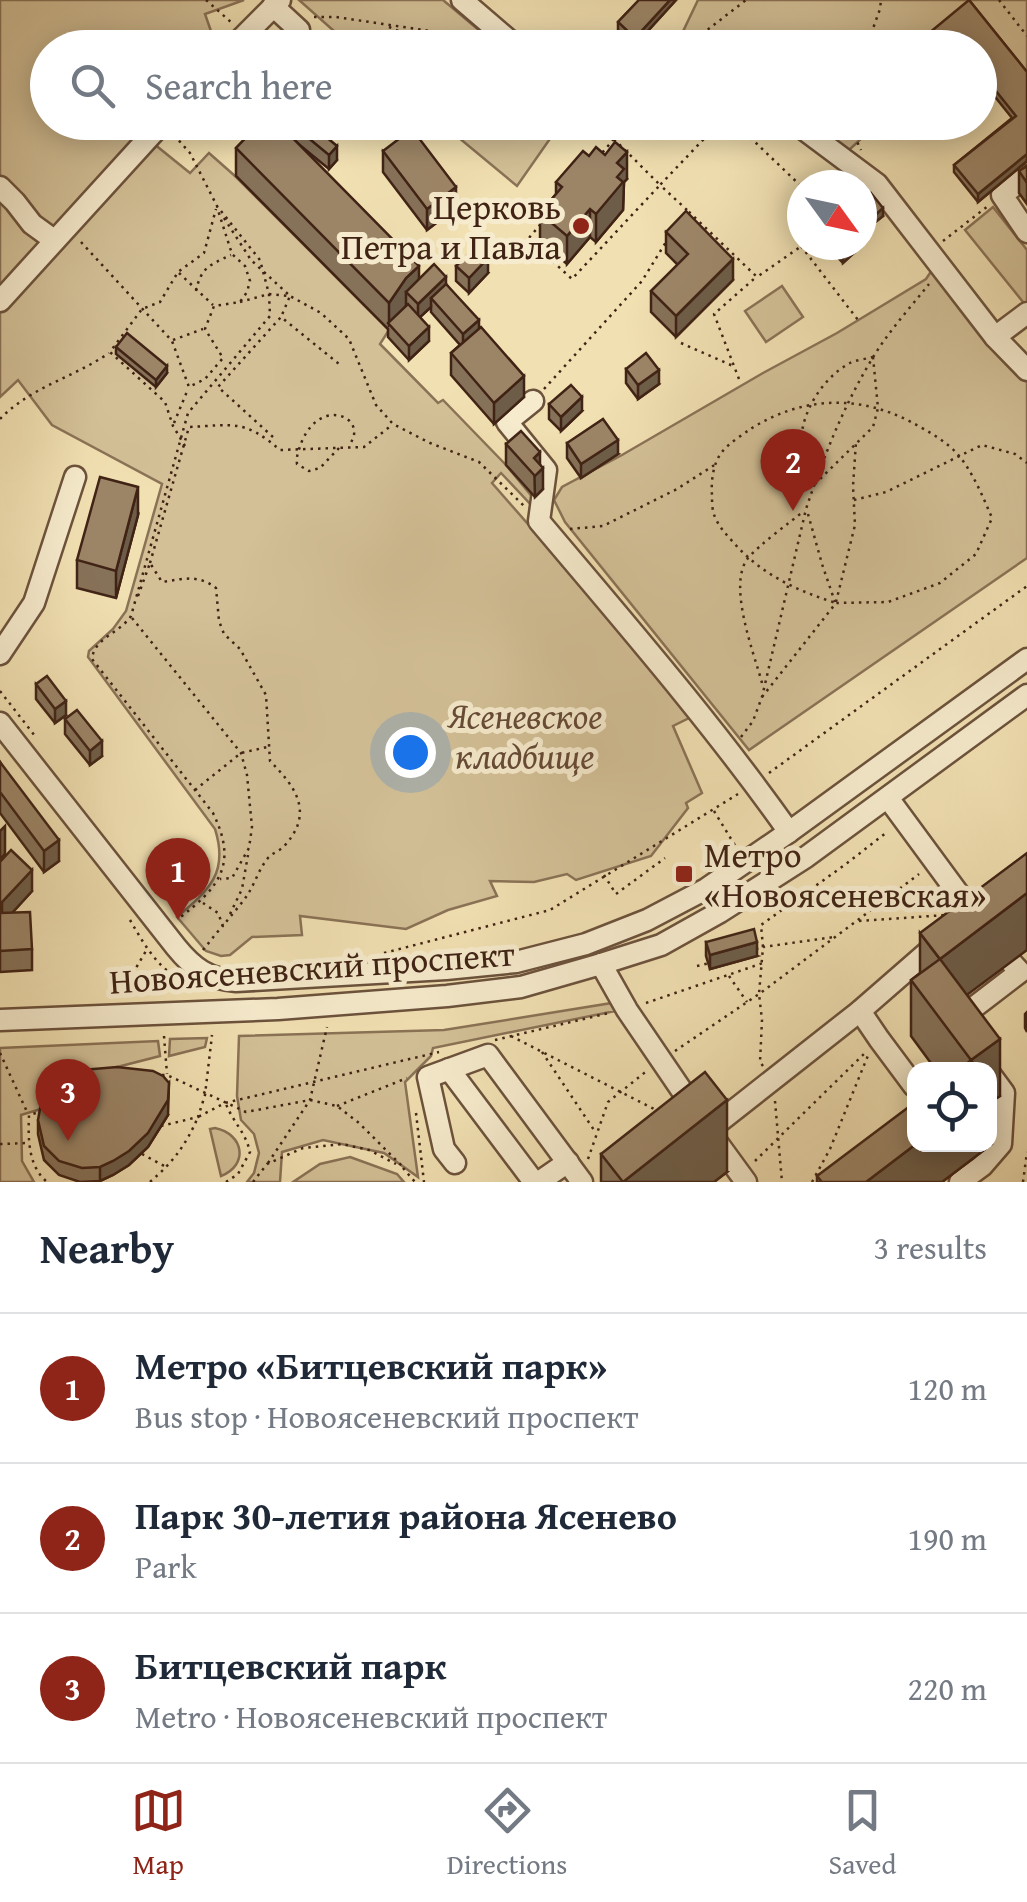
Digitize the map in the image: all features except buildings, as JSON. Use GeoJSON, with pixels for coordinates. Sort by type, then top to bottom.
{"type":"FeatureCollection","features":[{"type":"Feature","properties":{"kind":"street"},"geometry":{"type":"LineString","coordinates":[[462,0],[497,30]]}},
{"type":"Feature","properties":{"kind":"street"},"geometry":{"type":"LineString","coordinates":[[257,30],[284,13]]}},
{"type":"Feature","properties":{"kind":"street"},"geometry":{"type":"LineString","coordinates":[[0,301],[61,232],[155,140]]}},
{"type":"Feature","properties":{"kind":"street"},"geometry":{"type":"LineString","coordinates":[[818,140],[877,184],[995,337],[1027,370]]}},
{"type":"Feature","properties":{"kind":"street"},"geometry":{"type":"LineString","coordinates":[[1027,176],[1002,195],[1027,232]]}},
{"type":"Feature","properties":{"kind":"street"},"geometry":{"type":"LineString","coordinates":[[0,188],[32,224],[61,232]]}},
{"type":"Feature","properties":{"kind":"street"},"geometry":{"type":"LineString","coordinates":[[995,337],[1027,313]]}},
{"type":"Feature","properties":{"kind":"street"},"geometry":{"type":"LineString","coordinates":[[532,401],[508,422],[546,470],[539,521],[682,690],[789,832]]}},
{"type":"Feature","properties":{"kind":"street"},"geometry":{"type":"LineString","coordinates":[[0,654],[34,603],[75,477]]}},
{"type":"Feature","properties":{"kind":"street","name":"Новоясеневский проспект"},"geometry":{"type":"LineString","coordinates":[[0,724],[196,970],[220,980],[254,980],[446,969],[516,962],[586,944],[647,920],[706,889],[1027,660]]}},
{"type":"Feature","properties":{"kind":"street","name":"Новоясеневский проспект"},"geometry":{"type":"LineString","coordinates":[[0,1020],[278,1009],[447,996],[521,986],[601,964],[661,944],[720,912],[806,857],[1027,696]]}},
{"type":"Feature","properties":{"kind":"street"},"geometry":{"type":"LineString","coordinates":[[888,798],[935,862],[979,908],[991,936]]}},
{"type":"Feature","properties":{"kind":"street"},"geometry":{"type":"LineString","coordinates":[[686,1146],[860,1011],[979,908]]}},
{"type":"Feature","properties":{"kind":"street"},"geometry":{"type":"LineString","coordinates":[[601,964],[626,1010],[740,1180]]}},
{"type":"Feature","properties":{"kind":"street"},"geometry":{"type":"LineString","coordinates":[[981,1062],[960,1034],[964,1016],[1019,967]]}},
{"type":"Feature","properties":{"kind":"street"},"geometry":{"type":"LineString","coordinates":[[860,1011],[907,1077]]}},
{"type":"Feature","properties":{"kind":"street"},"geometry":{"type":"LineString","coordinates":[[455,1163],[444,1149],[428,1076],[441,1064],[488,1055],[582,1181]]}},
{"type":"Feature","properties":{"kind":"street"},"geometry":{"type":"LineString","coordinates":[[441,1064],[536,1182],[568,1162]]}},
{"type":"Feature","properties":{"kind":"street"},"geometry":{"type":"LineString","coordinates":[[997,1084],[1004,1093],[1001,1144],[997,1149]]}},
{"type":"Feature","properties":{"kind":"street"},"geometry":{"type":"LineString","coordinates":[[960,1182],[994,1152]]}},
{"type":"Feature","properties":{"kind":"path"},"geometry":{"type":"LineString","coordinates":[[206,0],[230,30]]}},
{"type":"Feature","properties":{"kind":"path"},"geometry":{"type":"LineString","coordinates":[[707,30],[746,0]]}},
{"type":"Feature","properties":{"kind":"path"},"geometry":{"type":"LineString","coordinates":[[872,30],[881,0]]}},
{"type":"Feature","properties":{"kind":"path"},"geometry":{"type":"LineString","coordinates":[[998,0],[1027,36]]}},
{"type":"Feature","properties":{"kind":"path"},"geometry":{"type":"LineString","coordinates":[[284,13],[421,30]]}},
{"type":"Feature","properties":{"kind":"path"},"geometry":{"type":"LineString","coordinates":[[386,26],[395,30]]}},
{"type":"Feature","properties":{"kind":"path"},"geometry":{"type":"LineString","coordinates":[[178,140],[190,153],[217,206],[232,254],[245,266],[250,281],[240,302]]}},
{"type":"Feature","properties":{"kind":"path"},"geometry":{"type":"LineString","coordinates":[[613,140],[528,239],[572,278],[703,140]]}},
{"type":"Feature","properties":{"kind":"path"},"geometry":{"type":"LineString","coordinates":[[615,140],[756,278]]}},
{"type":"Feature","properties":{"kind":"path"},"geometry":{"type":"LineString","coordinates":[[753,140],[787,173]]}},
{"type":"Feature","properties":{"kind":"path"},"geometry":{"type":"LineString","coordinates":[[939,244],[1002,195]]}},
{"type":"Feature","properties":{"kind":"path"},"geometry":{"type":"LineString","coordinates":[[0,419],[17,402],[110,352],[142,309],[160,302],[178,272],[204,254],[217,206]]}},
{"type":"Feature","properties":{"kind":"path"},"geometry":{"type":"LineString","coordinates":[[131,616],[188,413],[270,316],[264,272],[252,248],[217,206]]}},
{"type":"Feature","properties":{"kind":"path"},"geometry":{"type":"LineString","coordinates":[[678,224],[687,210]]}},
{"type":"Feature","properties":{"kind":"path"},"geometry":{"type":"LineString","coordinates":[[61,232],[172,340],[189,387]]}},
{"type":"Feature","properties":{"kind":"path"},"geometry":{"type":"LineString","coordinates":[[532,401],[642,281],[669,238]]}},
{"type":"Feature","properties":{"kind":"path"},"geometry":{"type":"LineString","coordinates":[[196,291],[200,274],[210,264],[232,254]]}},
{"type":"Feature","properties":{"kind":"path"},"geometry":{"type":"LineString","coordinates":[[740,380],[714,314],[787,256]]}},
{"type":"Feature","properties":{"kind":"path"},"geometry":{"type":"LineString","coordinates":[[813,260],[858,320]]}},
{"type":"Feature","properties":{"kind":"path"},"geometry":{"type":"LineString","coordinates":[[178,272],[214,306],[269,294],[290,296]]}},
{"type":"Feature","properties":{"kind":"path"},"geometry":{"type":"LineString","coordinates":[[264,272],[350,339],[376,405],[393,424],[480,462],[539,521],[575,530],[603,526],[717,464]]}},
{"type":"Feature","properties":{"kind":"path"},"geometry":{"type":"LineString","coordinates":[[735,757],[762,697],[815,484],[873,357],[936,275]]}},
{"type":"Feature","properties":{"kind":"path"},"geometry":{"type":"LineString","coordinates":[[273,436],[218,387],[281,316],[290,296]]}},
{"type":"Feature","properties":{"kind":"path"},"geometry":{"type":"LineString","coordinates":[[205,329],[214,306]]}},
{"type":"Feature","properties":{"kind":"path"},"geometry":{"type":"LineString","coordinates":[[281,316],[339,364]]}},
{"type":"Feature","properties":{"kind":"path"},"geometry":{"type":"LineString","coordinates":[[172,340],[205,329]]}},
{"type":"Feature","properties":{"kind":"path"},"geometry":{"type":"LineString","coordinates":[[205,329],[234,368]]}},
{"type":"Feature","properties":{"kind":"path"},"geometry":{"type":"LineString","coordinates":[[680,343],[734,366]]}},
{"type":"Feature","properties":{"kind":"path"},"geometry":{"type":"LineString","coordinates":[[110,352],[165,402],[184,446]]}},
{"type":"Feature","properties":{"kind":"path"},"geometry":{"type":"LineString","coordinates":[[815,484],[802,452],[802,427],[810,403],[850,363],[873,357]]}},
{"type":"Feature","properties":{"kind":"path"},"geometry":{"type":"LineString","coordinates":[[815,484],[872,428],[878,408],[873,357]]}},
{"type":"Feature","properties":{"kind":"path"},"geometry":{"type":"LineString","coordinates":[[173,426],[189,387],[204,379],[224,358]]}},
{"type":"Feature","properties":{"kind":"path"},"geometry":{"type":"LineString","coordinates":[[810,403],[849,404],[900,416],[959,454],[992,518],[976,554],[940,583],[888,602],[836,603],[790,586],[748,558],[713,515],[711,480],[720,453],[744,433],[774,414],[810,403]]}},
{"type":"Feature","properties":{"kind":"path"},"geometry":{"type":"LineString","coordinates":[[340,447],[320,468],[309,471],[296,464],[313,422],[323,416],[343,416],[354,430],[354,439],[348,446]]}},
{"type":"Feature","properties":{"kind":"path"},"geometry":{"type":"LineString","coordinates":[[177,920],[201,902],[218,880],[223,871],[224,840],[212,812],[92,660],[95,646],[131,616],[189,427],[243,426],[280,450],[364,448],[393,424]]}},
{"type":"Feature","properties":{"kind":"path"},"geometry":{"type":"LineString","coordinates":[[255,431],[260,425]]}},
{"type":"Feature","properties":{"kind":"path"},"geometry":{"type":"LineString","coordinates":[[762,697],[836,603],[855,525],[856,442]]}},
{"type":"Feature","properties":{"kind":"path"},"geometry":{"type":"LineString","coordinates":[[854,500],[886,492],[982,445],[1015,454],[1027,464]]}},
{"type":"Feature","properties":{"kind":"path"},"geometry":{"type":"LineString","coordinates":[[806,509],[836,603]]}},
{"type":"Feature","properties":{"kind":"path"},"geometry":{"type":"LineString","coordinates":[[763,687],[740,596],[742,572],[748,558],[806,509]]}},
{"type":"Feature","properties":{"kind":"path"},"geometry":{"type":"LineString","coordinates":[[150,563],[162,582],[194,578],[216,588],[224,634],[240,649],[266,695],[270,761],[290,781],[298,797],[300,816],[295,832],[283,849],[270,855],[249,892],[202,951]]}},
{"type":"Feature","properties":{"kind":"path"},"geometry":{"type":"LineString","coordinates":[[386,952],[550,910],[754,784],[1027,586]]}},
{"type":"Feature","properties":{"kind":"path"},"geometry":{"type":"LineString","coordinates":[[131,616],[241,753],[252,827],[242,889],[223,926]]}},
{"type":"Feature","properties":{"kind":"path"},"geometry":{"type":"LineString","coordinates":[[0,691],[41,744]]}},
{"type":"Feature","properties":{"kind":"path"},"geometry":{"type":"LineString","coordinates":[[194,790],[241,753],[269,746]]}},
{"type":"Feature","properties":{"kind":"path"},"geometry":{"type":"LineString","coordinates":[[713,810],[738,852]]}},
{"type":"Feature","properties":{"kind":"path"},"geometry":{"type":"LineString","coordinates":[[494,1040],[626,1010],[763,963],[760,925],[903,819]]}},
{"type":"Feature","properties":{"kind":"path"},"geometry":{"type":"LineString","coordinates":[[218,880],[232,878],[249,848]]}},
{"type":"Feature","properties":{"kind":"path"},"geometry":{"type":"LineString","coordinates":[[604,875],[616,894],[666,858]]}},
{"type":"Feature","properties":{"kind":"path"},"geometry":{"type":"LineString","coordinates":[[582,1181],[608,1102],[619,1091],[747,1002],[935,862]]}},
{"type":"Feature","properties":{"kind":"path"},"geometry":{"type":"LineString","coordinates":[[201,902],[218,913],[223,926]]}},
{"type":"Feature","properties":{"kind":"path"},"geometry":{"type":"LineString","coordinates":[[857,921],[979,908]]}},
{"type":"Feature","properties":{"kind":"path"},"geometry":{"type":"LineString","coordinates":[[756,949],[835,937]]}},
{"type":"Feature","properties":{"kind":"path"},"geometry":{"type":"LineString","coordinates":[[194,941],[211,956]]}},
{"type":"Feature","properties":{"kind":"path"},"geometry":{"type":"LineString","coordinates":[[111,1014],[113,993],[130,978],[147,950]]}},
{"type":"Feature","properties":{"kind":"path"},"geometry":{"type":"LineString","coordinates":[[697,966],[712,962]]}},
{"type":"Feature","properties":{"kind":"path"},"geometry":{"type":"LineString","coordinates":[[728,975],[747,1002]]}},
{"type":"Feature","properties":{"kind":"path"},"geometry":{"type":"LineString","coordinates":[[252,1182],[310,1100],[327,1026]]}},
{"type":"Feature","properties":{"kind":"path"},"geometry":{"type":"LineString","coordinates":[[150,1182],[188,1141],[205,1094],[212,1035]]}},
{"type":"Feature","properties":{"kind":"path"},"geometry":{"type":"LineString","coordinates":[[164,1036],[167,1076]]}},
{"type":"Feature","properties":{"kind":"path"},"geometry":{"type":"LineString","coordinates":[[511,1036],[654,1109]]}},
{"type":"Feature","properties":{"kind":"path"},"geometry":{"type":"LineString","coordinates":[[740,1180],[871,1047],[830,1149],[812,1182]]}},
{"type":"Feature","properties":{"kind":"path"},"geometry":{"type":"LineString","coordinates":[[147,1130],[198,1117],[226,1103],[445,1051],[441,1064]]}},
{"type":"Feature","properties":{"kind":"path"},"geometry":{"type":"LineString","coordinates":[[541,1051],[596,1134]]}},
{"type":"Feature","properties":{"kind":"path"},"geometry":{"type":"LineString","coordinates":[[0,1054],[29,1115],[30,1154],[47,1182]]}},
{"type":"Feature","properties":{"kind":"path"},"geometry":{"type":"LineString","coordinates":[[151,1075],[167,1076],[246,1112],[310,1100],[337,1106],[360,1123],[415,1182]]}},
{"type":"Feature","properties":{"kind":"path"},"geometry":{"type":"LineString","coordinates":[[337,1106],[410,1078]]}},
{"type":"Feature","properties":{"kind":"path"},"geometry":{"type":"LineString","coordinates":[[65,1105],[60,1084],[72,1082]]}},
{"type":"Feature","properties":{"kind":"path"},"geometry":{"type":"LineString","coordinates":[[226,1103],[232,1121],[245,1134],[250,1152],[238,1174],[226,1182]]}},
{"type":"Feature","properties":{"kind":"path"},"geometry":{"type":"LineString","coordinates":[[29,1115],[47,1110]]}},
{"type":"Feature","properties":{"kind":"path"},"geometry":{"type":"LineString","coordinates":[[416,1112],[424,1182]]}},
{"type":"Feature","properties":{"kind":"path"},"geometry":{"type":"LineString","coordinates":[[0,1144],[29,1144]]}},
{"type":"Feature","properties":{"kind":"path"},"geometry":{"type":"LineString","coordinates":[[267,1164],[303,1148],[342,1144],[369,1150],[402,1166]]}},
{"type":"Feature","properties":{"kind":"path"},"geometry":{"type":"LineString","coordinates":[[1024,1182],[1027,1152]]}},
{"type":"Feature","properties":{"kind":"path"},"geometry":{"type":"LineString","coordinates":[[142,1154],[167,1168]]}},
{"type":"Feature","properties":{"kind":"green space","name":"Ясеневское кладбище"},"geometry":{"type":"Polygon","coordinates":[[[0,0],[244,0],[205,14],[211,30],[30,30],[30,140],[149,140],[190,173],[209,153],[235,176],[389,330],[380,344],[438,403],[443,400],[539,505],[534,508],[501,473],[492,483],[695,715],[673,726],[702,793],[686,803],[688,808],[651,856],[576,880],[567,874],[534,882],[490,881],[497,896],[448,910],[406,929],[300,916],[302,935],[252,937],[230,955],[206,951],[177,917],[207,889],[218,869],[215,829],[88,657],[89,651],[126,611],[162,484],[52,425],[18,380],[0,397],[0,0]]]}},
{"type":"Feature","properties":{"kind":"green space"},"geometry":{"type":"Polygon","coordinates":[[[299,0],[443,0],[479,30],[333,30],[299,0]]]}},
{"type":"Feature","properties":{"kind":"green space"},"geometry":{"type":"Polygon","coordinates":[[[698,0],[1027,0],[1027,79],[997,42],[997,30],[987,30],[969,8],[941,30],[684,30],[698,0]]]}},
{"type":"Feature","properties":{"kind":"green space"},"geometry":{"type":"Polygon","coordinates":[[[462,140],[549,140],[517,186],[462,140]]]}},
{"type":"Feature","properties":{"kind":"green space"},"geometry":{"type":"Polygon","coordinates":[[[830,140],[860,140],[847,152],[830,140]]]}},
{"type":"Feature","properties":{"kind":"green space"},"geometry":{"type":"Polygon","coordinates":[[[993,207],[1027,250],[1027,307],[965,230],[993,207]]]}},
{"type":"Feature","properties":{"kind":"green space"},"geometry":{"type":"Polygon","coordinates":[[[932,270],[1027,375],[1027,558],[749,750],[565,522],[554,500],[562,487],[837,333],[926,279],[932,270]]]}},
{"type":"Feature","properties":{"kind":"green space"},"geometry":{"type":"Polygon","coordinates":[[[782,286],[803,317],[766,342],[745,311],[782,286]]]}},
{"type":"Feature","properties":{"kind":"green space"},"geometry":{"type":"Polygon","coordinates":[[[612,1003],[615,1011],[433,1048],[431,1056],[405,1082],[418,1177],[384,1153],[323,1140],[282,1152],[280,1182],[247,1182],[254,1173],[259,1153],[254,1134],[241,1120],[237,1096],[239,1036],[444,1030],[612,1003]]]}},
{"type":"Feature","properties":{"kind":"green space"},"geometry":{"type":"Polygon","coordinates":[[[207,1038],[205,1047],[169,1056],[170,1039],[207,1038]]]}},
{"type":"Feature","properties":{"kind":"green space"},"geometry":{"type":"Polygon","coordinates":[[[158,1041],[160,1056],[55,1083],[61,1103],[21,1115],[22,1161],[34,1182],[0,1182],[0,1048],[158,1041]]]}},
{"type":"Feature","properties":{"kind":"green space"},"geometry":{"type":"Polygon","coordinates":[[[210,1129],[232,1136],[239,1150],[236,1165],[221,1176],[210,1129]]]}},
{"type":"Feature","properties":{"kind":"green space"},"geometry":{"type":"Polygon","coordinates":[[[350,1157],[397,1174],[404,1182],[293,1182],[320,1164],[350,1157]]]}},
{"type":"Feature","properties":{"kind":"place","name":"Церковь Петра и Павла"},"geometry":{"type":"Point","coordinates":[581,226]}},
{"type":"Feature","properties":{"kind":"place","name":"Парк 30-летия района Ясенево"},"geometry":{"type":"Point","coordinates":[793,511]}},
{"type":"Feature","properties":{"kind":"place","name":"Метро «Новоясеневская»"},"geometry":{"type":"Point","coordinates":[684,874]}},
{"type":"Feature","properties":{"kind":"place","name":"Метро «Битцевский парк»"},"geometry":{"type":"Point","coordinates":[178,920]}},
{"type":"Feature","properties":{"kind":"place","name":"Битцевский парк"},"geometry":{"type":"Point","coordinates":[68,1141]}}]}
